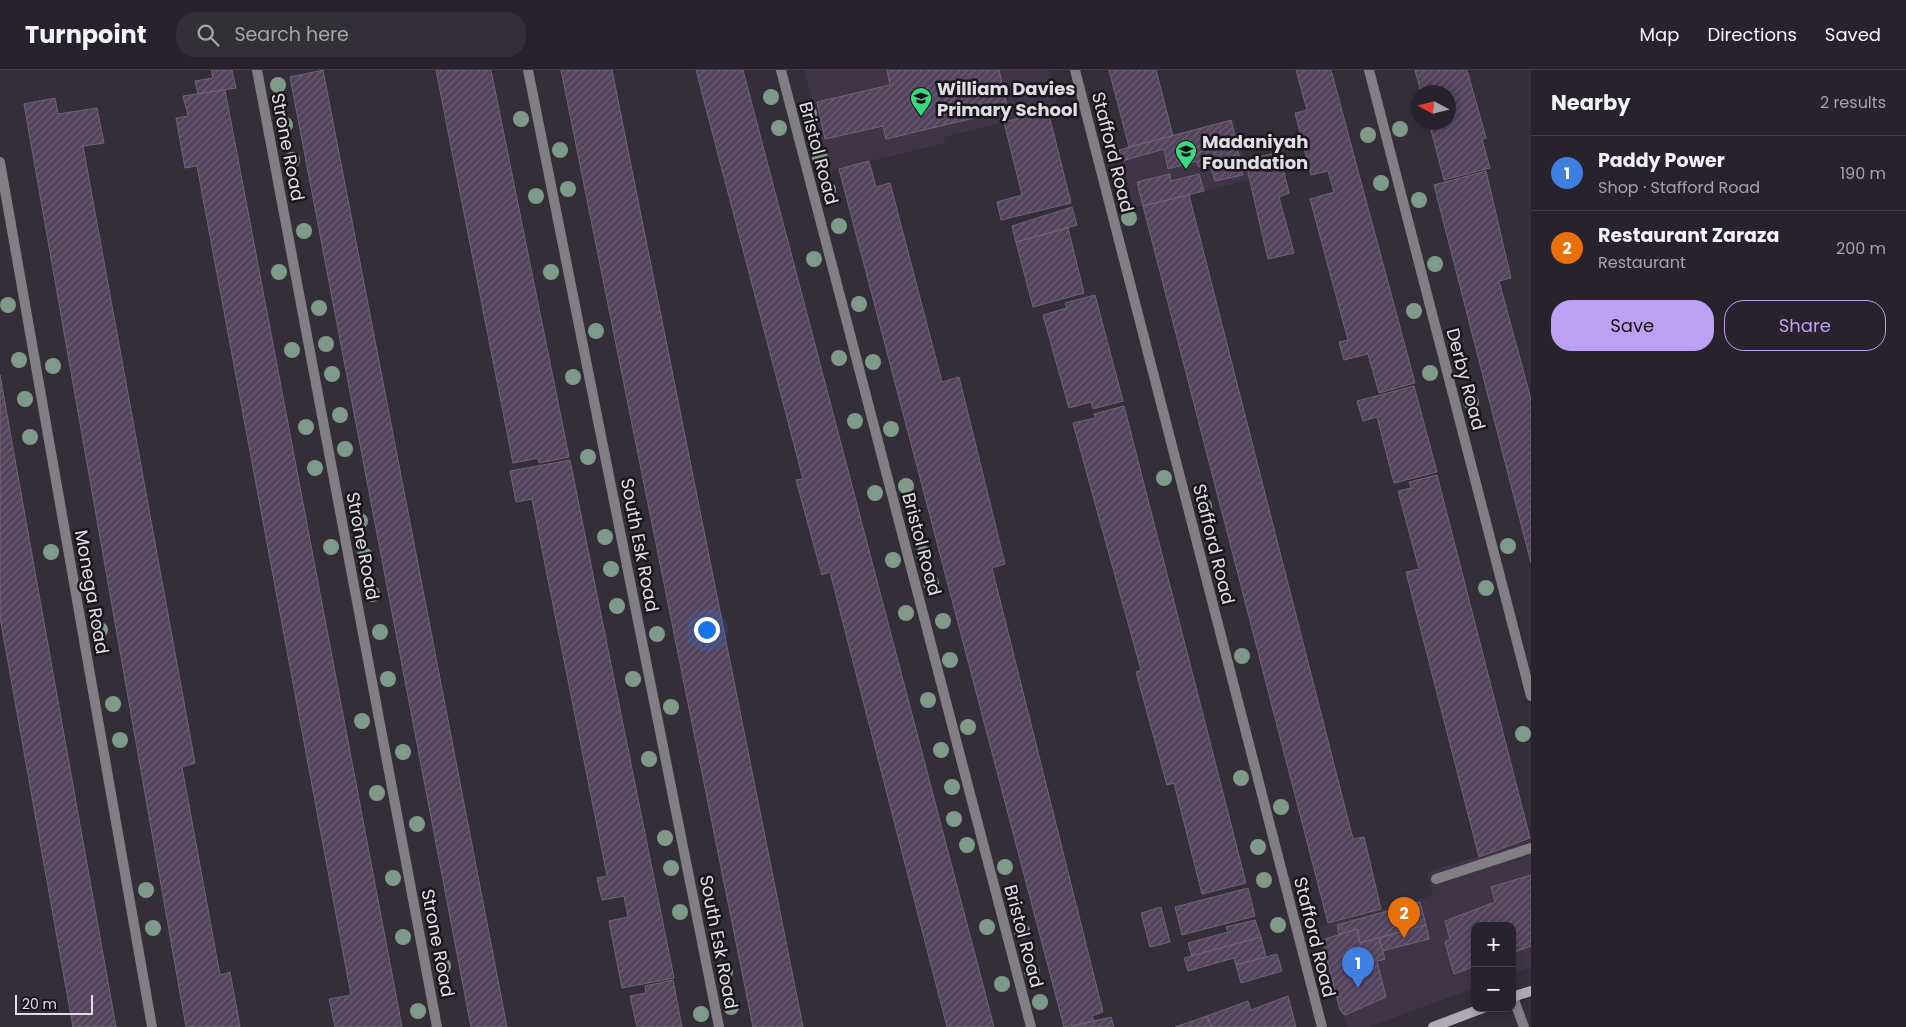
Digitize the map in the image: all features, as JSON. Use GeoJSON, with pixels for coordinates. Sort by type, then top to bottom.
{"type":"FeatureCollection","features":[{"type":"Feature","properties":{"kind":"main road"},"geometry":{"type":"LineString","coordinates":[[1516,996],[1531,991]]}},
{"type":"Feature","properties":{"kind":"main road"},"geometry":{"type":"LineString","coordinates":[[1433,1027],[1472,1012]]}},
{"type":"Feature","properties":{"kind":"street","name":"Strone Road"},"geometry":{"type":"LineString","coordinates":[[257,70],[437,1027]]}},
{"type":"Feature","properties":{"kind":"street","name":"South Esk Road"},"geometry":{"type":"LineString","coordinates":[[528,70],[719,1027]]}},
{"type":"Feature","properties":{"kind":"street","name":"Bristol Road"},"geometry":{"type":"LineString","coordinates":[[781,70],[1031,1027]]}},
{"type":"Feature","properties":{"kind":"street","name":"Stafford Road"},"geometry":{"type":"LineString","coordinates":[[1075,70],[1322,1027]]}},
{"type":"Feature","properties":{"kind":"street","name":"Derby Road"},"geometry":{"type":"LineString","coordinates":[[1369,70],[1531,696]]}},
{"type":"Feature","properties":{"kind":"street","name":"Monega Road"},"geometry":{"type":"LineString","coordinates":[[0,162],[152,1027]]}},
{"type":"Feature","properties":{"kind":"street"},"geometry":{"type":"LineString","coordinates":[[1436,878],[1531,848]]}},
{"type":"Feature","properties":{"kind":"street"},"geometry":{"type":"LineString","coordinates":[[1516,1007],[1524,1027]]}},
{"type":"Feature","properties":{"kind":"shaded area","name":"William Davies Primary School"},"geometry":{"type":"Polygon","coordinates":[[[804,70],[1049,70],[1059,109],[944,137],[945,143],[830,171],[804,70]]]}},
{"type":"Feature","properties":{"kind":"shaded area","name":"Madaniyah Foundation"},"geometry":{"type":"Polygon","coordinates":[[[1234,119],[1249,180],[1134,208],[1119,150],[1234,119]]]}},
{"type":"Feature","properties":{"kind":"shaded area"},"geometry":{"type":"Polygon","coordinates":[[[1531,840],[1531,967],[1516,973],[1516,922],[1471,922],[1471,989],[1368,1027],[1347,1027],[1340,1010],[1318,927],[1433,895],[1427,872],[1531,840]]]}},
{"type":"Feature","properties":{"kind":"building"},"geometry":{"type":"Polygon","coordinates":[[[211,70],[232,70],[236,88],[198,94],[195,81],[213,78],[211,70]]]}},
{"type":"Feature","properties":{"kind":"building"},"geometry":{"type":"Polygon","coordinates":[[[323,70],[507,1027],[471,1027],[290,77],[323,70]]]}},
{"type":"Feature","properties":{"kind":"building"},"geometry":{"type":"Polygon","coordinates":[[[436,70],[491,70],[569,457],[539,463],[538,458],[513,463],[436,70]]]}},
{"type":"Feature","properties":{"kind":"building"},"geometry":{"type":"Polygon","coordinates":[[[561,70],[612,70],[803,1027],[753,1027],[561,70]]]}},
{"type":"Feature","properties":{"kind":"building"},"geometry":{"type":"Polygon","coordinates":[[[696,70],[743,70],[994,1027],[947,1027],[830,572],[822,575],[796,480],[803,479],[696,70]]]}},
{"type":"Feature","properties":{"kind":"building"},"geometry":{"type":"Polygon","coordinates":[[[887,70],[999,70],[1008,110],[886,139],[883,126],[825,139],[817,102],[890,85],[887,70]]]}},
{"type":"Feature","properties":{"kind":"building"},"geometry":{"type":"Polygon","coordinates":[[[1109,70],[1156,70],[1173,136],[1129,147],[1109,70]]]}},
{"type":"Feature","properties":{"kind":"building"},"geometry":{"type":"Polygon","coordinates":[[[1296,70],[1331,70],[1415,383],[1379,393],[1368,354],[1344,360],[1339,342],[1348,340],[1310,199],[1334,192],[1328,171],[1311,175],[1295,113],[1307,110],[1296,70]]]}},
{"type":"Feature","properties":{"kind":"building"},"geometry":{"type":"Polygon","coordinates":[[[1415,70],[1467,70],[1486,138],[1482,139],[1490,168],[1444,180],[1431,130],[1456,130],[1456,85],[1419,85],[1415,70]]]}},
{"type":"Feature","properties":{"kind":"building"},"geometry":{"type":"Polygon","coordinates":[[[225,90],[402,1027],[335,1027],[329,999],[351,995],[197,166],[185,168],[176,118],[188,116],[183,96],[225,90]]]}},
{"type":"Feature","properties":{"kind":"building"},"geometry":{"type":"Polygon","coordinates":[[[55,98],[58,114],[97,108],[104,143],[83,146],[195,763],[182,767],[220,975],[230,972],[240,1027],[186,1027],[24,104],[55,98]]]}},
{"type":"Feature","properties":{"kind":"building"},"geometry":{"type":"Polygon","coordinates":[[[1048,111],[1071,203],[1001,220],[997,202],[1022,195],[1004,122],[1048,111]]]}},
{"type":"Feature","properties":{"kind":"building"},"geometry":{"type":"Polygon","coordinates":[[[1231,120],[1243,175],[1215,181],[1210,164],[1199,167],[1196,161],[1168,169],[1164,149],[1122,161],[1119,150],[1231,120]]]}},
{"type":"Feature","properties":{"kind":"building"},"geometry":{"type":"Polygon","coordinates":[[[1279,152],[1289,193],[1279,197],[1294,253],[1268,259],[1245,160],[1279,152]]]}},
{"type":"Feature","properties":{"kind":"building"},"geometry":{"type":"Polygon","coordinates":[[[869,161],[876,187],[890,183],[942,382],[959,377],[1005,564],[992,568],[1103,1012],[1092,1016],[1094,1021],[1064,1027],[839,169],[869,161]]]}},
{"type":"Feature","properties":{"kind":"building"},"geometry":{"type":"Polygon","coordinates":[[[1486,171],[1511,278],[1499,281],[1531,399],[1531,563],[1434,185],[1486,171]]]}},
{"type":"Feature","properties":{"kind":"building"},"geometry":{"type":"Polygon","coordinates":[[[1170,174],[1171,181],[1199,174],[1204,191],[1143,206],[1137,182],[1170,174]]]}},
{"type":"Feature","properties":{"kind":"building"},"geometry":{"type":"Polygon","coordinates":[[[1189,195],[1353,839],[1364,837],[1381,909],[1328,923],[1143,206],[1189,195]]]}},
{"type":"Feature","properties":{"kind":"building"},"geometry":{"type":"Polygon","coordinates":[[[1072,207],[1077,225],[1016,242],[1012,226],[1072,207]]]}},
{"type":"Feature","properties":{"kind":"building"},"geometry":{"type":"Polygon","coordinates":[[[1068,228],[1084,293],[1033,307],[1016,242],[1068,228]]]}},
{"type":"Feature","properties":{"kind":"building"},"geometry":{"type":"Polygon","coordinates":[[[1095,295],[1123,401],[1093,409],[1091,402],[1069,408],[1043,315],[1067,308],[1065,303],[1095,295]]]}},
{"type":"Feature","properties":{"kind":"building"},"geometry":{"type":"Polygon","coordinates":[[[0,375],[116,1027],[73,1027],[0,617],[0,375]]]}},
{"type":"Feature","properties":{"kind":"building"},"geometry":{"type":"Polygon","coordinates":[[[1414,386],[1437,472],[1394,483],[1377,417],[1363,421],[1357,401],[1414,386]]]}},
{"type":"Feature","properties":{"kind":"building"},"geometry":{"type":"Polygon","coordinates":[[[1124,406],[1246,883],[1202,894],[1174,783],[1167,785],[1136,672],[1141,670],[1073,423],[1095,418],[1094,414],[1124,406]]]}},
{"type":"Feature","properties":{"kind":"building"},"geometry":{"type":"Polygon","coordinates":[[[570,460],[674,978],[622,988],[609,921],[628,917],[624,896],[602,900],[597,878],[607,876],[532,499],[516,502],[510,471],[570,460]]]}},
{"type":"Feature","properties":{"kind":"building"},"geometry":{"type":"Polygon","coordinates":[[[1437,475],[1530,838],[1479,857],[1406,572],[1419,569],[1398,491],[1411,488],[1409,482],[1437,475]]]}},
{"type":"Feature","properties":{"kind":"building"},"geometry":{"type":"Polygon","coordinates":[[[1531,875],[1531,946],[1516,952],[1516,922],[1471,922],[1471,968],[1454,974],[1445,942],[1450,939],[1445,921],[1495,902],[1491,887],[1531,875]]]}},
{"type":"Feature","properties":{"kind":"building"},"geometry":{"type":"Polygon","coordinates":[[[1248,888],[1255,916],[1182,935],[1175,907],[1248,888]]]}},
{"type":"Feature","properties":{"kind":"building"},"geometry":{"type":"Polygon","coordinates":[[[1420,902],[1426,925],[1360,943],[1357,929],[1339,934],[1337,925],[1420,902]]]}},
{"type":"Feature","properties":{"kind":"building"},"geometry":{"type":"Polygon","coordinates":[[[1161,907],[1170,942],[1150,947],[1141,913],[1161,907]]]}},
{"type":"Feature","properties":{"kind":"building"},"geometry":{"type":"Polygon","coordinates":[[[1255,920],[1261,937],[1192,956],[1188,943],[1228,932],[1226,927],[1255,920]]]}},
{"type":"Feature","properties":{"kind":"building"},"geometry":{"type":"Polygon","coordinates":[[[1426,925],[1429,939],[1382,951],[1379,938],[1426,925]]]}},
{"type":"Feature","properties":{"kind":"building"},"geometry":{"type":"Polygon","coordinates":[[[1357,929],[1360,943],[1379,938],[1385,959],[1377,961],[1386,997],[1345,1015],[1340,1010],[1322,940],[1357,929]]]}},
{"type":"Feature","properties":{"kind":"building"},"geometry":{"type":"Polygon","coordinates":[[[1261,937],[1266,957],[1236,965],[1234,958],[1188,971],[1184,958],[1261,937]]]}},
{"type":"Feature","properties":{"kind":"building"},"geometry":{"type":"Polygon","coordinates":[[[1277,954],[1282,971],[1241,983],[1236,965],[1277,954]]]}},
{"type":"Feature","properties":{"kind":"building"},"geometry":{"type":"Polygon","coordinates":[[[673,980],[682,1027],[637,1027],[630,996],[646,993],[645,986],[673,980]]]}},
{"type":"Feature","properties":{"kind":"building"},"geometry":{"type":"Polygon","coordinates":[[[1288,996],[1296,1027],[1211,1027],[1207,1016],[1248,1001],[1251,1010],[1288,996]]]}},
{"type":"Feature","properties":{"kind":"building"},"geometry":{"type":"Polygon","coordinates":[[[1207,1016],[1211,1027],[1175,1027],[1207,1016]]]}},
{"type":"Feature","properties":{"kind":"building"},"geometry":{"type":"Polygon","coordinates":[[[1111,1017],[1114,1027],[1071,1027],[1094,1021],[1111,1017]]]}},
{"type":"Feature","properties":{"kind":"place","name":"William Davies Primary School"},"geometry":{"type":"Point","coordinates":[921,117]}},
{"type":"Feature","properties":{"kind":"place","name":"Madaniyah Foundation"},"geometry":{"type":"Point","coordinates":[1186,170]}},
{"type":"Feature","properties":{"kind":"place","name":"Restaurant Zaraza"},"geometry":{"type":"Point","coordinates":[1404,938]}},
{"type":"Feature","properties":{"kind":"place","name":"Paddy Power"},"geometry":{"type":"Point","coordinates":[1358,988]}}]}
